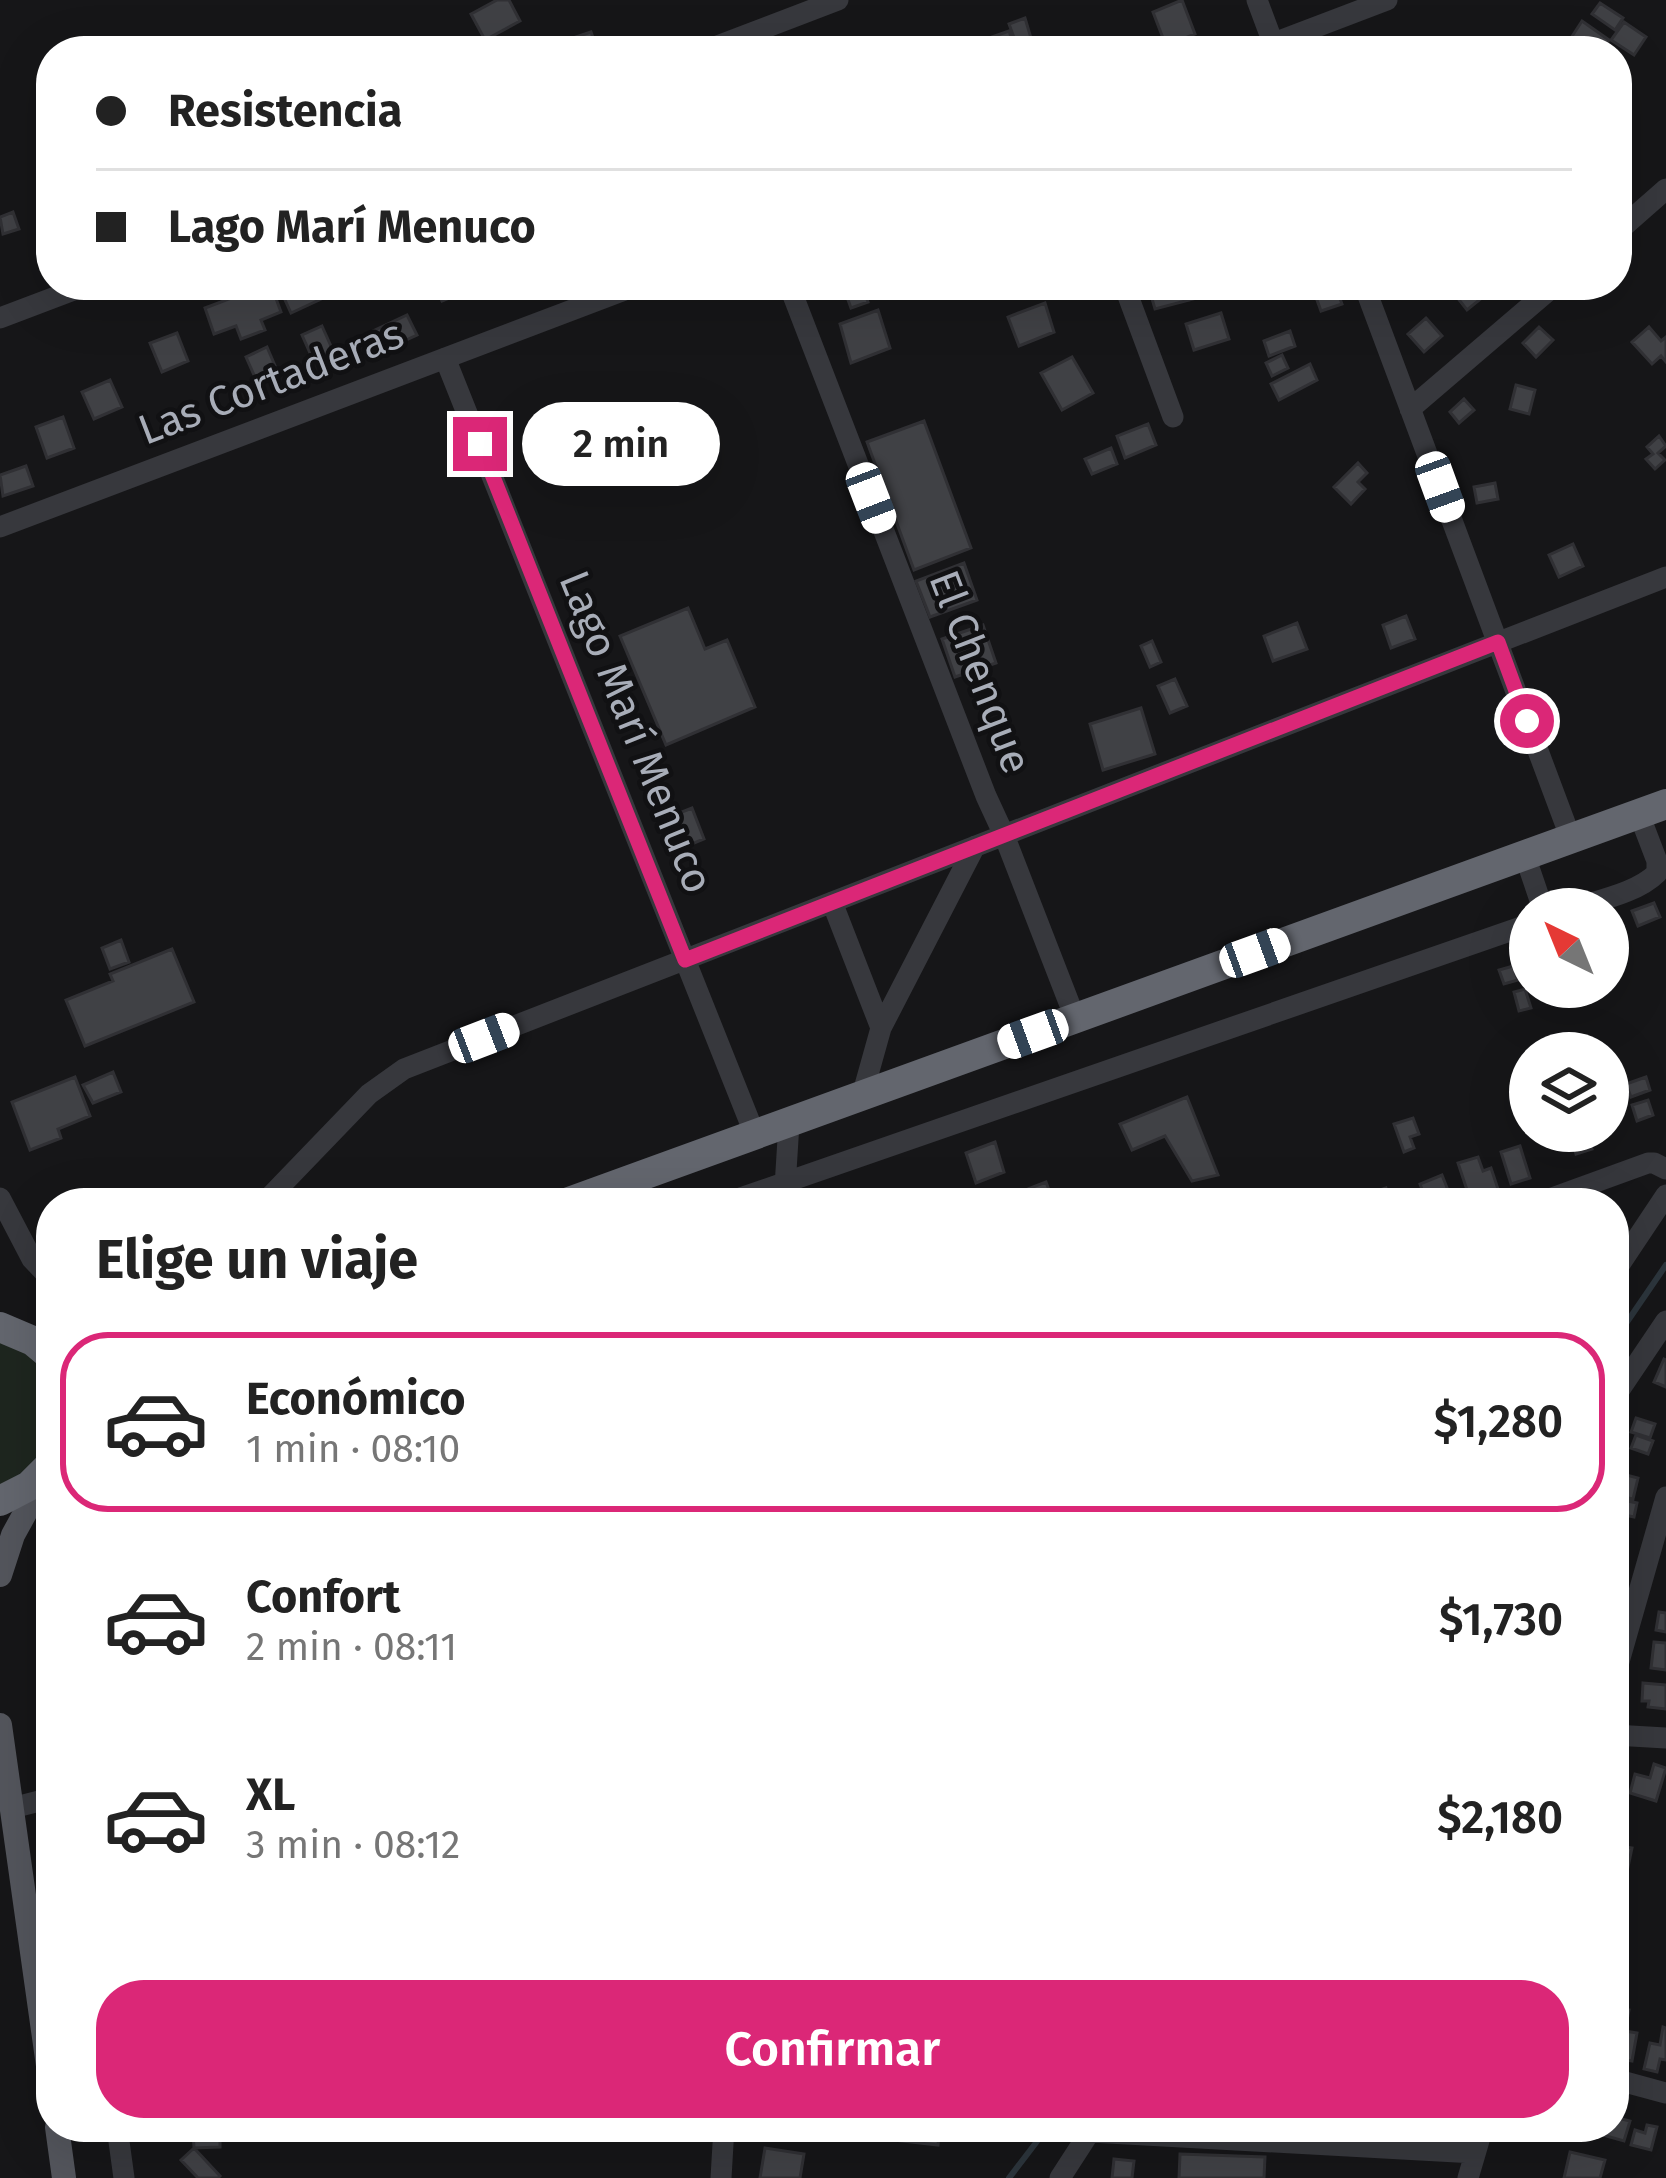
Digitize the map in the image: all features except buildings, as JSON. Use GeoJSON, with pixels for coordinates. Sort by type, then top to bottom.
{"type":"FeatureCollection","features":[{"type":"Feature","properties":{"kind":"highway"},"geometry":{"type":"LineString","coordinates":[[608,1188],[1653,809]]}},
{"type":"Feature","properties":{"kind":"highway"},"geometry":{"type":"LineString","coordinates":[[0,1502],[36,1479]]}},
{"type":"Feature","properties":{"kind":"main road"},"geometry":{"type":"LineString","coordinates":[[0,1575],[13,1534],[36,1492]]}},
{"type":"Feature","properties":{"kind":"main road"},"geometry":{"type":"LineString","coordinates":[[0,1725],[36,1980]]}},
{"type":"Feature","properties":{"kind":"main road"},"geometry":{"type":"LineString","coordinates":[[59,2142],[64,2178]]}},
{"type":"Feature","properties":{"kind":"street"},"geometry":{"type":"LineString","coordinates":[[743,36],[838,0]]}},
{"type":"Feature","properties":{"kind":"street"},"geometry":{"type":"LineString","coordinates":[[1257,0],[1264,36]]}},
{"type":"Feature","properties":{"kind":"street"},"geometry":{"type":"LineString","coordinates":[[1297,36],[1387,0]]}},
{"type":"Feature","properties":{"kind":"street"},"geometry":{"type":"LineString","coordinates":[[1632,219],[1666,189]]}},
{"type":"Feature","properties":{"kind":"street"},"geometry":{"type":"LineString","coordinates":[[0,318],[47,300]]}},
{"type":"Feature","properties":{"kind":"street","name":"Las Cortaderas"},"geometry":{"type":"LineString","coordinates":[[0,527],[599,300]]}},
{"type":"Feature","properties":{"kind":"street","name":"El Chenque"},"geometry":{"type":"LineString","coordinates":[[795,300],[1075,1018]]}},
{"type":"Feature","properties":{"kind":"street"},"geometry":{"type":"LineString","coordinates":[[1130,300],[1173,417]]}},
{"type":"Feature","properties":{"kind":"street"},"geometry":{"type":"LineString","coordinates":[[1370,300],[1571,838]]}},
{"type":"Feature","properties":{"kind":"street"},"geometry":{"type":"LineString","coordinates":[[1410,409],[1537,300]]}},
{"type":"Feature","properties":{"kind":"street","name":"Lago Marí Menuco"},"geometry":{"type":"LineString","coordinates":[[446,358],[755,1135]]}},
{"type":"Feature","properties":{"kind":"street"},"geometry":{"type":"LineString","coordinates":[[278,1188],[369,1094],[404,1070],[1666,577]]}},
{"type":"Feature","properties":{"kind":"street"},"geometry":{"type":"LineString","coordinates":[[1629,889],[1657,872],[1653,809]]}},
{"type":"Feature","properties":{"kind":"street"},"geometry":{"type":"LineString","coordinates":[[862,1096],[881,1028],[975,846]]}},
{"type":"Feature","properties":{"kind":"street"},"geometry":{"type":"LineString","coordinates":[[1525,856],[1536,888]]}},
{"type":"Feature","properties":{"kind":"street"},"geometry":{"type":"LineString","coordinates":[[832,902],[881,1028]]}},
{"type":"Feature","properties":{"kind":"street"},"geometry":{"type":"LineString","coordinates":[[798,1188],[1509,932]]}},
{"type":"Feature","properties":{"kind":"street"},"geometry":{"type":"LineString","coordinates":[[784,1188],[789,1123]]}},
{"type":"Feature","properties":{"kind":"street"},"geometry":{"type":"LineString","coordinates":[[1601,1188],[1648,1163],[1666,1169]]}},
{"type":"Feature","properties":{"kind":"street"},"geometry":{"type":"LineString","coordinates":[[1629,1250],[1666,1195]]}},
{"type":"Feature","properties":{"kind":"street"},"geometry":{"type":"LineString","coordinates":[[0,1198],[36,1263]]}},
{"type":"Feature","properties":{"kind":"street"},"geometry":{"type":"LineString","coordinates":[[1629,1376],[1666,1321]]}},
{"type":"Feature","properties":{"kind":"street"},"geometry":{"type":"LineString","coordinates":[[1629,1639],[1656,1566],[1666,1497]]}},
{"type":"Feature","properties":{"kind":"street"},"geometry":{"type":"LineString","coordinates":[[1629,1736],[1666,1738]]}},
{"type":"Feature","properties":{"kind":"street"},"geometry":{"type":"LineString","coordinates":[[12,1808],[36,1802]]}},
{"type":"Feature","properties":{"kind":"street"},"geometry":{"type":"LineString","coordinates":[[1629,2083],[1666,2093]]}},
{"type":"Feature","properties":{"kind":"street"},"geometry":{"type":"LineString","coordinates":[[119,2142],[124,2178]]}},
{"type":"Feature","properties":{"kind":"street"},"geometry":{"type":"LineString","coordinates":[[721,2178],[723,2142]]}},
{"type":"Feature","properties":{"kind":"street"},"geometry":{"type":"LineString","coordinates":[[1060,2178],[1083,2142]]}},
{"type":"Feature","properties":{"kind":"street"},"geometry":{"type":"LineString","coordinates":[[1299,2142],[1475,2153]]}},
{"type":"Feature","properties":{"kind":"street"},"geometry":{"type":"LineString","coordinates":[[1468,2178],[1478,2142]]}},
{"type":"Feature","properties":{"kind":"shaded area"},"geometry":{"type":"Polygon","coordinates":[[[0,1341],[36,1360],[36,1461],[0,1488],[0,1341]]]}},
{"type":"Feature","properties":{"kind":"waterway"},"geometry":{"type":"LineString","coordinates":[[1629,1319],[1666,1265]]}},
{"type":"Feature","properties":{"kind":"waterway"},"geometry":{"type":"LineString","coordinates":[[1009,2178],[1037,2142]]}},
{"type":"Feature","properties":{"kind":"route"},"geometry":{"type":"LineString","coordinates":[[480,444],[685,960],[1498,642],[1527,721]]}}]}
